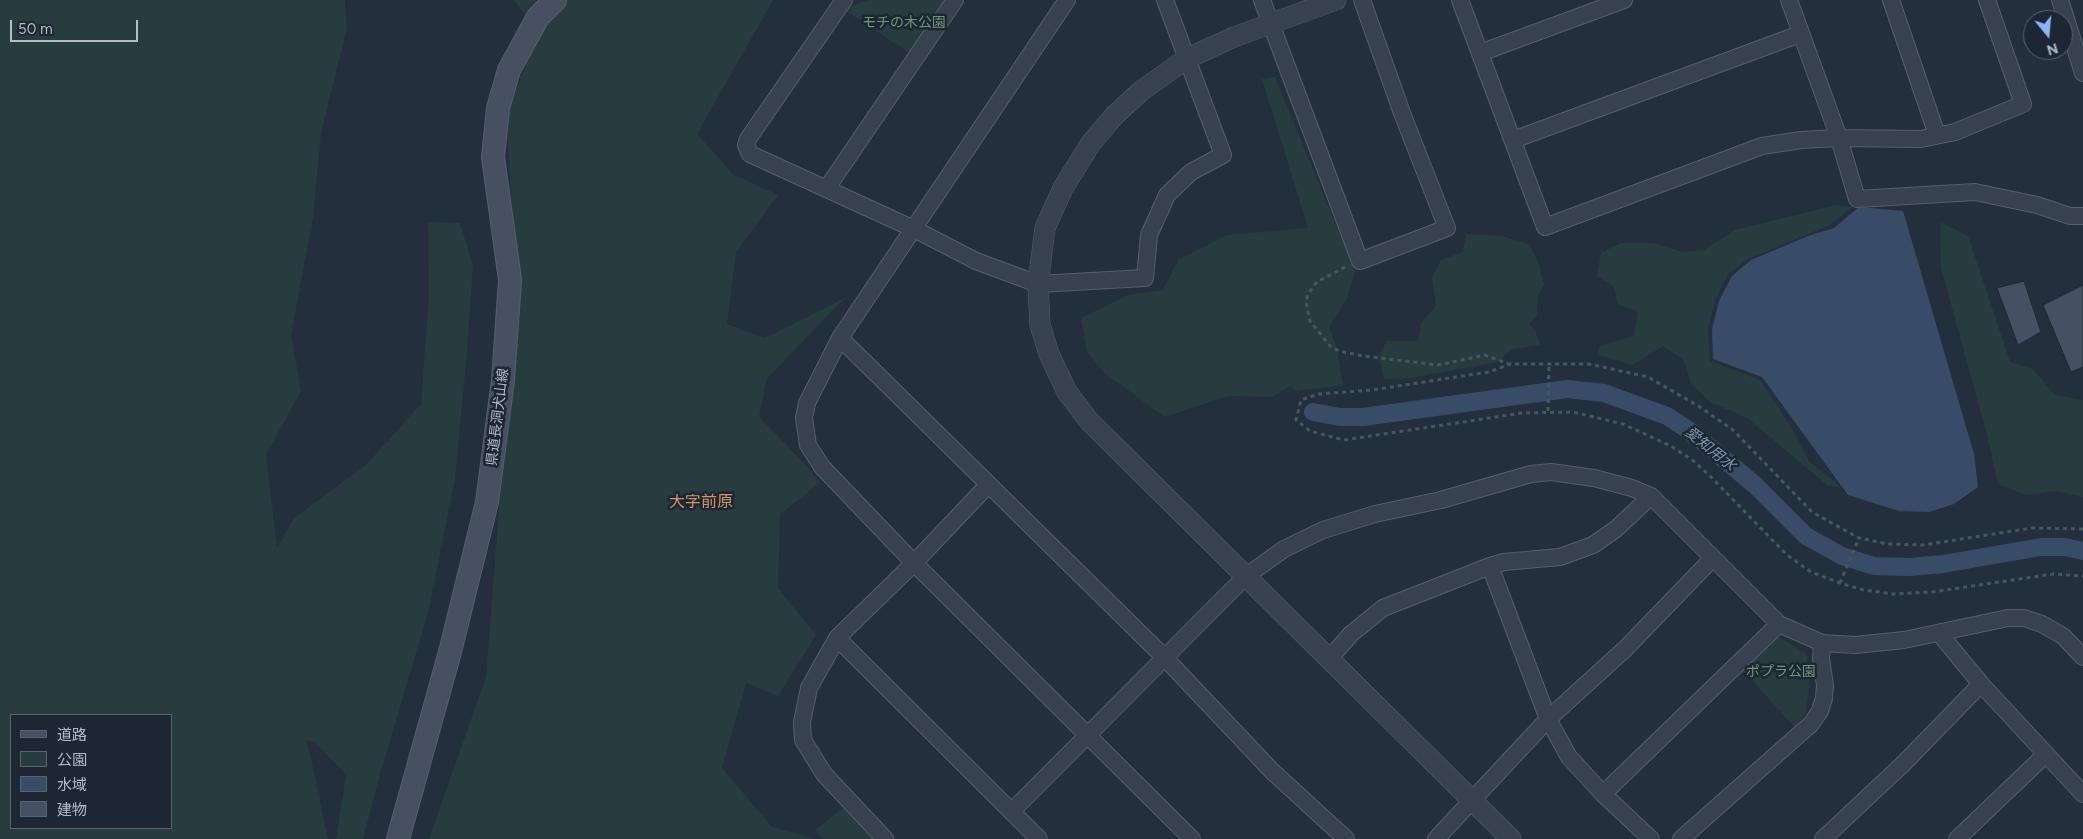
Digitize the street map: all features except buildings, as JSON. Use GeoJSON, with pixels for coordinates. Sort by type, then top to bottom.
{"type":"FeatureCollection","features":[{"type":"Feature","properties":{"kind":"main road","name":"県道長洞犬山線"},"geometry":{"type":"LineString","coordinates":[[398,839],[450,652],[487,502],[503,380],[510,280],[493,156],[498,108],[509,70],[538,17],[555,0]]}},
{"type":"Feature","properties":{"kind":"street"},"geometry":{"type":"LineString","coordinates":[[844,0],[758,124],[746,145],[750,154],[827,188],[976,261],[1038,284],[1145,278],[1149,235],[1168,195],[1191,172],[1223,155],[1165,0]]}},
{"type":"Feature","properties":{"kind":"street"},"geometry":{"type":"LineString","coordinates":[[827,188],[955,0]]}},
{"type":"Feature","properties":{"kind":"street"},"geometry":{"type":"LineString","coordinates":[[1066,0],[840,338],[807,403],[804,418],[808,444],[822,466],[914,563],[1192,839]]}},
{"type":"Feature","properties":{"kind":"street"},"geometry":{"type":"LineString","coordinates":[[1262,0],[1360,261],[1447,228],[1402,113],[1362,0]]}},
{"type":"Feature","properties":{"kind":"street"},"geometry":{"type":"LineString","coordinates":[[1336,0],[1234,37],[1186,59],[1141,91],[1114,116],[1091,143],[1062,188],[1045,228],[1038,284],[1040,325],[1049,354],[1067,392],[1089,422],[1511,839]]}},
{"type":"Feature","properties":{"kind":"street"},"geometry":{"type":"LineString","coordinates":[[1460,0],[1545,227],[1762,146],[1801,140],[1839,138],[1921,139],[1955,132],[2023,104],[1987,0]]}},
{"type":"Feature","properties":{"kind":"street"},"geometry":{"type":"LineString","coordinates":[[1480,53],[1624,0]]}},
{"type":"Feature","properties":{"kind":"street"},"geometry":{"type":"LineString","coordinates":[[1789,0],[1839,138],[1857,199],[1975,192],[2037,205],[2070,216],[2083,216]]}},
{"type":"Feature","properties":{"kind":"street"},"geometry":{"type":"LineString","coordinates":[[1891,0],[1937,135]]}},
{"type":"Feature","properties":{"kind":"street"},"geometry":{"type":"LineString","coordinates":[[2060,0],[2083,73]]}},
{"type":"Feature","properties":{"kind":"street"},"geometry":{"type":"LineString","coordinates":[[1513,140],[1800,34]]}},
{"type":"Feature","properties":{"kind":"street"},"geometry":{"type":"LineString","coordinates":[[840,338],[1164,657],[1272,771],[1346,839]]}},
{"type":"Feature","properties":{"kind":"street"},"geometry":{"type":"LineString","coordinates":[[1013,810],[1246,577],[1284,549],[1323,530],[1375,514],[1441,500],[1531,474],[1551,472],[1594,478],[1632,488],[1650,496],[1779,624],[1822,643],[1855,646],[1904,640],[2008,618],[2024,618],[2042,624],[2063,636],[2083,657]]}},
{"type":"Feature","properties":{"kind":"street"},"geometry":{"type":"LineString","coordinates":[[885,839],[824,774],[803,740],[802,722],[809,688],[837,638],[914,563],[988,485]]}},
{"type":"Feature","properties":{"kind":"street"},"geometry":{"type":"LineString","coordinates":[[1329,659],[1351,634],[1383,608],[1490,566],[1504,562],[1560,556],[1593,545],[1616,529],[1650,496]]}},
{"type":"Feature","properties":{"kind":"street"},"geometry":{"type":"LineString","coordinates":[[1436,839],[1548,719],[1625,649],[1713,558]]}},
{"type":"Feature","properties":{"kind":"street"},"geometry":{"type":"LineString","coordinates":[[1490,566],[1548,719],[1569,757],[1603,794],[1652,839]]}},
{"type":"Feature","properties":{"kind":"street"},"geometry":{"type":"LineString","coordinates":[[1603,794],[1779,624]]}},
{"type":"Feature","properties":{"kind":"street"},"geometry":{"type":"LineString","coordinates":[[1939,633],[1981,684],[2083,794]]}},
{"type":"Feature","properties":{"kind":"street"},"geometry":{"type":"LineString","coordinates":[[837,638],[1013,810],[1039,839]]}},
{"type":"Feature","properties":{"kind":"street"},"geometry":{"type":"LineString","coordinates":[[1681,839],[1811,724],[1820,711],[1824,698],[1825,685],[1821,658],[1822,643]]}},
{"type":"Feature","properties":{"kind":"street"},"geometry":{"type":"LineString","coordinates":[[1823,839],[1904,763],[1981,684]]}},
{"type":"Feature","properties":{"kind":"street"},"geometry":{"type":"LineString","coordinates":[[1957,839],[2046,754]]}},
{"type":"Feature","properties":{"kind":"path"},"geometry":{"type":"LineString","coordinates":[[1360,261],[1322,278],[1308,294],[1306,310],[1310,321],[1330,346],[1339,351],[1363,356],[1438,365],[1485,356],[1510,364],[1588,364],[1648,377],[1677,392],[1733,430],[1812,512],[1858,538],[1888,544],[1923,545],[2032,528],[2083,529]]}},
{"type":"Feature","properties":{"kind":"path"},"geometry":{"type":"LineString","coordinates":[[1548,411],[1549,363]]}},
{"type":"Feature","properties":{"kind":"path"},"geometry":{"type":"LineString","coordinates":[[1510,364],[1489,372],[1372,390],[1318,394],[1301,400],[1296,420],[1310,431],[1344,440],[1548,411],[1573,412],[1614,421],[1648,434],[1671,446],[1695,462],[1787,555],[1811,572],[1840,583],[1864,590],[1894,594],[1932,592],[2053,574],[2083,576]]}},
{"type":"Feature","properties":{"kind":"path"},"geometry":{"type":"LineString","coordinates":[[1840,583],[1858,538]]}},
{"type":"Feature","properties":{"kind":"green space"},"geometry":{"type":"Polygon","coordinates":[[[0,0],[345,0],[347,28],[321,133],[313,217],[291,335],[301,391],[266,455],[277,548],[294,518],[366,465],[421,404],[429,295],[428,222],[460,223],[473,266],[467,351],[455,479],[429,609],[363,839],[336,839],[346,775],[316,743],[307,740],[328,839],[0,839],[0,0]]]}},
{"type":"Feature","properties":{"kind":"green space"},"geometry":{"type":"Polygon","coordinates":[[[514,0],[773,0],[697,134],[733,174],[778,195],[736,252],[727,324],[765,338],[845,298],[767,378],[759,417],[805,464],[820,483],[780,514],[778,588],[816,635],[778,696],[746,683],[722,768],[772,827],[816,839],[429,839],[486,677],[517,277],[506,116],[538,33],[514,0]]]}},
{"type":"Feature","properties":{"kind":"green space","name":"モチの木公園"},"geometry":{"type":"Polygon","coordinates":[[[868,0],[945,0],[911,54],[843,9],[868,0]]]}},
{"type":"Feature","properties":{"kind":"green space"},"geometry":{"type":"Polygon","coordinates":[[[1275,77],[1340,235],[1346,233],[1356,269],[1347,298],[1329,328],[1337,348],[1343,385],[1296,391],[1290,386],[1272,397],[1228,396],[1165,417],[1104,373],[1087,352],[1081,318],[1128,295],[1163,290],[1178,260],[1227,235],[1308,228],[1262,79],[1275,77]]]}},
{"type":"Feature","properties":{"kind":"green space"},"geometry":{"type":"Polygon","coordinates":[[[1836,205],[1852,207],[1830,225],[1748,259],[1728,274],[1715,300],[1708,329],[1710,361],[1760,380],[1790,425],[1809,461],[1842,488],[1827,485],[1747,418],[1710,402],[1691,384],[1684,360],[1663,346],[1633,365],[1598,355],[1599,346],[1634,336],[1638,312],[1618,304],[1613,286],[1597,276],[1601,253],[1620,243],[1654,243],[1682,252],[1704,250],[1735,230],[1836,205]]]}},
{"type":"Feature","properties":{"kind":"green space"},"geometry":{"type":"Polygon","coordinates":[[[1940,222],[1968,236],[2010,362],[2033,369],[2055,395],[2083,400],[2083,497],[2055,491],[2026,495],[1998,484],[1986,431],[1941,268],[1940,222]]]}},
{"type":"Feature","properties":{"kind":"green space"},"geometry":{"type":"Polygon","coordinates":[[[1466,234],[1502,236],[1528,244],[1537,259],[1544,285],[1538,295],[1537,315],[1529,324],[1535,330],[1540,345],[1513,349],[1497,362],[1410,378],[1384,379],[1379,355],[1387,341],[1418,341],[1421,323],[1436,306],[1432,278],[1441,260],[1463,252],[1466,234]]]}},
{"type":"Feature","properties":{"kind":"green space","name":"ポプラ公園"},"geometry":{"type":"Polygon","coordinates":[[[1778,637],[1807,654],[1809,687],[1806,712],[1795,728],[1743,670],[1778,637]]]}},
{"type":"Feature","properties":{"kind":"green space"},"geometry":{"type":"Polygon","coordinates":[[[844,807],[875,839],[824,839],[815,830],[844,807]]]}},
{"type":"Feature","properties":{"kind":"water"},"geometry":{"type":"Polygon","coordinates":[[[1859,207],[1903,211],[1974,454],[1978,487],[1954,504],[1929,512],[1899,511],[1848,495],[1762,377],[1713,359],[1712,329],[1719,301],[1732,276],[1751,260],[1808,236],[1834,228],[1859,207]]]}},
{"type":"Feature","properties":{"kind":"waterway","name":"愛知用水"},"geometry":{"type":"LineString","coordinates":[[1313,412],[1340,417],[1363,417],[1567,389],[1604,393],[1667,416],[1690,431],[1755,485],[1806,536],[1842,556],[1874,566],[1909,567],[1943,564],[2041,547],[2064,547],[2083,551]]}},
{"type":"Feature","properties":{"kind":"district","name":"大字前原"},"geometry":{"type":"Point","coordinates":[701,502]}}]}
